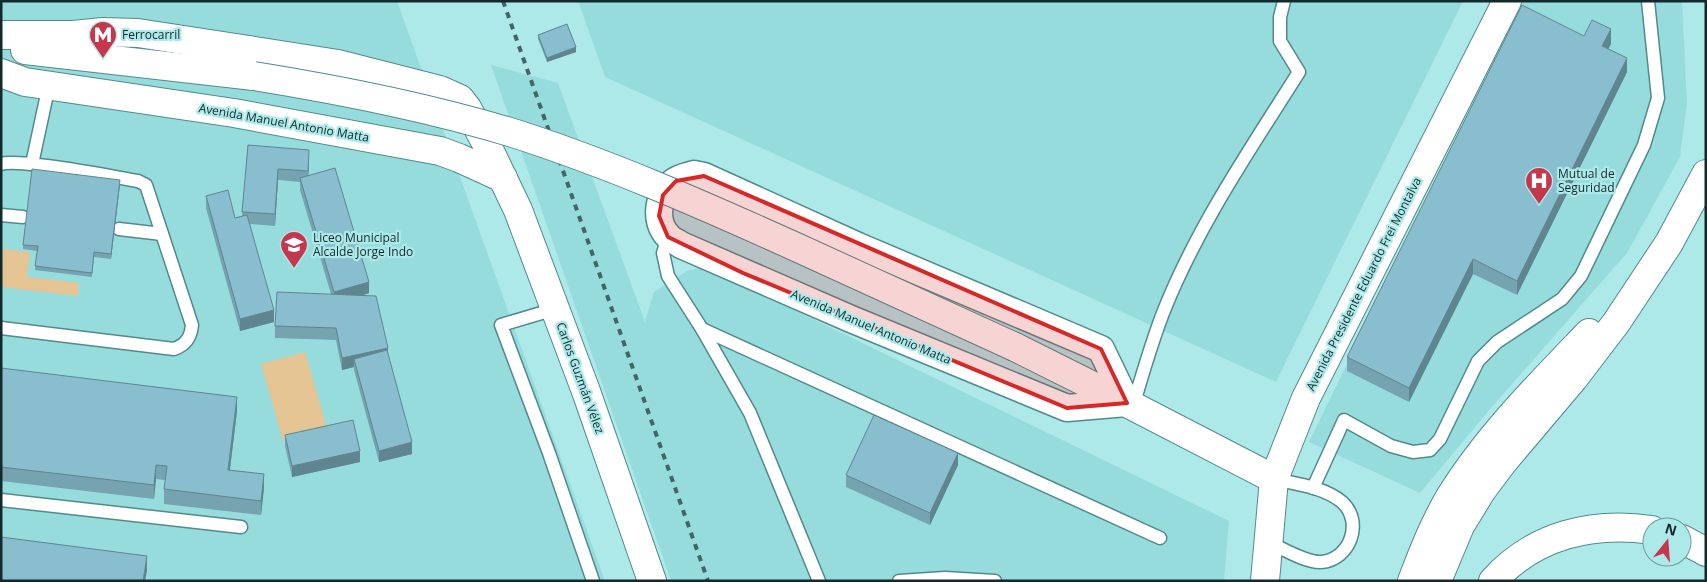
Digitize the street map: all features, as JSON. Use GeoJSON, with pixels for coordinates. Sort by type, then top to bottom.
{"type":"FeatureCollection","features":[{"type":"Feature","properties":{"kind":"main road","name":"Avenida Presidente Eduardo Frei Montalva"},"geometry":{"type":"LineString","coordinates":[[1265,581],[1274,479],[1306,398],[1508,1]]}},
{"type":"Feature","properties":{"kind":"main road"},"geometry":{"type":"LineString","coordinates":[[1,35],[73,35],[103,32],[138,33],[338,64],[410,81],[440,90],[460,99],[464,103],[503,178]]}},
{"type":"Feature","properties":{"kind":"main road"},"geometry":{"type":"LineString","coordinates":[[1,43],[14,53],[254,76],[308,84],[438,112],[512,133],[585,158],[674,193],[1015,347],[1274,479]]}},
{"type":"Feature","properties":{"kind":"main road","name":"Avenida Manuel Antonio Matta"},"geometry":{"type":"LineString","coordinates":[[1,73],[25,82],[234,113],[440,151],[503,178]]}},
{"type":"Feature","properties":{"kind":"main road"},"geometry":{"type":"LineString","coordinates":[[1437,581],[1460,526],[1482,490],[1523,436],[1579,372],[1616,324],[1636,291],[1669,244],[1706,174]]}},
{"type":"Feature","properties":{"kind":"main road","name":"Carlos Guzmán Vélez"},"geometry":{"type":"LineString","coordinates":[[503,178],[518,210],[587,394],[652,581]]}},
{"type":"Feature","properties":{"kind":"main road"},"geometry":{"type":"LineString","coordinates":[[1412,581],[1429,537],[1450,497],[1469,470],[1494,438],[1592,330],[1636,291]]}},
{"type":"Feature","properties":{"kind":"main road"},"geometry":{"type":"LineString","coordinates":[[1493,581],[1517,559],[1561,536],[1607,527],[1642,529]]}},
{"type":"Feature","properties":{"kind":"main road"},"geometry":{"type":"LineString","coordinates":[[1692,544],[1706,552]]}},
{"type":"Feature","properties":{"kind":"street"},"geometry":{"type":"LineString","coordinates":[[668,237],[662,227],[659,216],[659,205],[663,195],[668,187],[676,181],[694,174],[704,176],[858,246],[1100,349],[1130,404]]}},
{"type":"Feature","properties":{"kind":"street","name":"Avenida Manuel Antonio Matta"},"geometry":{"type":"LineString","coordinates":[[668,237],[681,245],[770,285],[1067,408],[1130,404]]}},
{"type":"Feature","properties":{"kind":"lane"},"geometry":{"type":"LineString","coordinates":[[1130,404],[1166,307],[1202,230],[1236,171],[1299,72],[1280,41],[1280,17],[1284,1]]}},
{"type":"Feature","properties":{"kind":"lane"},"geometry":{"type":"LineString","coordinates":[[1313,488],[1344,420],[1391,446],[1413,452],[1430,450],[1440,439],[1478,361],[1497,342],[1562,299],[1581,276],[1644,145],[1658,98],[1648,1]]}},
{"type":"Feature","properties":{"kind":"lane"},"geometry":{"type":"LineString","coordinates":[[32,164],[49,85]]}},
{"type":"Feature","properties":{"kind":"lane"},"geometry":{"type":"LineString","coordinates":[[1,164],[6,162],[32,164],[138,180],[146,185],[192,324],[189,338],[180,347],[167,348],[1,328]]}},
{"type":"Feature","properties":{"kind":"lane"},"geometry":{"type":"LineString","coordinates":[[1,214],[23,217]]}},
{"type":"Feature","properties":{"kind":"lane"},"geometry":{"type":"LineString","coordinates":[[120,229],[162,234]]}},
{"type":"Feature","properties":{"kind":"lane"},"geometry":{"type":"LineString","coordinates":[[668,237],[663,253],[668,276],[702,329],[750,413],[819,581]]}},
{"type":"Feature","properties":{"kind":"lane"},"geometry":{"type":"LineString","coordinates":[[555,309],[501,325],[549,453],[593,581]]}},
{"type":"Feature","properties":{"kind":"lane"},"geometry":{"type":"LineString","coordinates":[[702,329],[1160,538]]}},
{"type":"Feature","properties":{"kind":"lane"},"geometry":{"type":"LineString","coordinates":[[1268,542],[1309,561],[1321,562],[1332,560],[1342,554],[1353,534],[1353,522],[1350,511],[1338,499],[1323,491],[1274,479]]}},
{"type":"Feature","properties":{"kind":"lane"},"geometry":{"type":"LineString","coordinates":[[1,500],[241,527]]}},
{"type":"Feature","properties":{"kind":"lane"},"geometry":{"type":"LineString","coordinates":[[899,581],[945,578],[995,581]]}},
{"type":"Feature","properties":{"kind":"highlighted area"},"geometry":{"type":"Polygon","coordinates":[[[704,176],[1101,349],[1127,403],[1067,408],[743,273],[668,237],[659,216],[663,195],[676,181],[704,176]]]}},
{"type":"Feature","properties":{"kind":"shaded area"},"geometry":{"type":"Polygon","coordinates":[[[1,1],[397,1],[605,581],[1,581],[1,1]]]}},
{"type":"Feature","properties":{"kind":"shaded area"},"geometry":{"type":"Polygon","coordinates":[[[578,1],[1463,1],[1276,382],[605,77],[578,1]]]}},
{"type":"Feature","properties":{"kind":"shaded area","name":"Mutual de Seguridad"},"geometry":{"type":"Polygon","coordinates":[[[1523,1],[1682,1],[1687,103],[1680,157],[1627,253],[1491,408],[1420,493],[1309,442],[1523,1]]]}},
{"type":"Feature","properties":{"kind":"shaded area"},"geometry":{"type":"Polygon","coordinates":[[[491,65],[558,83],[645,322],[654,292],[687,271],[704,266],[1229,521],[1224,581],[671,581],[491,65]]]}},
{"type":"Feature","properties":{"kind":"shaded area"},"geometry":{"type":"Polygon","coordinates":[[[3,249],[30,252],[27,277],[79,283],[78,296],[1,287],[3,249]]]}},
{"type":"Feature","properties":{"kind":"shaded area"},"geometry":{"type":"Polygon","coordinates":[[[305,352],[327,428],[283,441],[261,364],[305,352]]]}},
{"type":"Feature","properties":{"kind":"building"},"geometry":{"type":"Polygon","coordinates":[[[1522,5],[1584,36],[1592,20],[1611,29],[1602,46],[1627,58],[1517,281],[1473,259],[1409,388],[1347,357],[1522,5]]]}},
{"type":"Feature","properties":{"kind":"building"},"geometry":{"type":"Polygon","coordinates":[[[567,24],[576,47],[547,58],[538,35],[567,24]]]}},
{"type":"Feature","properties":{"kind":"building"},"geometry":{"type":"Polygon","coordinates":[[[248,145],[309,150],[308,171],[278,169],[275,214],[242,212],[248,145]]]}},
{"type":"Feature","properties":{"kind":"building"},"geometry":{"type":"Polygon","coordinates":[[[335,168],[369,282],[334,292],[300,178],[335,168]]]}},
{"type":"Feature","properties":{"kind":"building"},"geometry":{"type":"Polygon","coordinates":[[[32,169],[120,180],[111,254],[94,252],[92,273],[35,266],[38,246],[23,245],[32,169]]]}},
{"type":"Feature","properties":{"kind":"building"},"geometry":{"type":"Polygon","coordinates":[[[228,190],[235,218],[247,215],[274,310],[240,319],[206,196],[228,190]]]}},
{"type":"Feature","properties":{"kind":"building"},"geometry":{"type":"Polygon","coordinates":[[[277,292],[376,296],[388,348],[342,358],[336,328],[275,326],[277,292]]]}},
{"type":"Feature","properties":{"kind":"building"},"geometry":{"type":"Polygon","coordinates":[[[387,350],[412,442],[379,451],[354,359],[387,350]]]}},
{"type":"Feature","properties":{"kind":"building"},"geometry":{"type":"Polygon","coordinates":[[[1,368],[237,397],[228,470],[264,474],[261,501],[164,489],[167,466],[156,465],[154,485],[1,467],[1,368]]]}},
{"type":"Feature","properties":{"kind":"building"},"geometry":{"type":"Polygon","coordinates":[[[874,415],[958,453],[930,513],[846,475],[874,415]]]}},
{"type":"Feature","properties":{"kind":"building"},"geometry":{"type":"Polygon","coordinates":[[[353,420],[360,451],[292,466],[285,435],[353,420]]]}},
{"type":"Feature","properties":{"kind":"building"},"geometry":{"type":"Polygon","coordinates":[[[1,537],[147,556],[143,581],[1,581],[1,537]]]}},
{"type":"Feature","properties":{"kind":"railway"},"geometry":{"type":"LineString","coordinates":[[503,1],[708,581]]}},
{"type":"Feature","properties":{"kind":"place","name":"Ferrocarril"},"geometry":{"type":"Point","coordinates":[103,59]}},
{"type":"Feature","properties":{"kind":"place","name":"Mutual de Seguridad"},"geometry":{"type":"Point","coordinates":[1539,205]}},
{"type":"Feature","properties":{"kind":"place","name":"Liceo Municipal Alcalde Jorge Indo"},"geometry":{"type":"Point","coordinates":[294,269]}}]}
